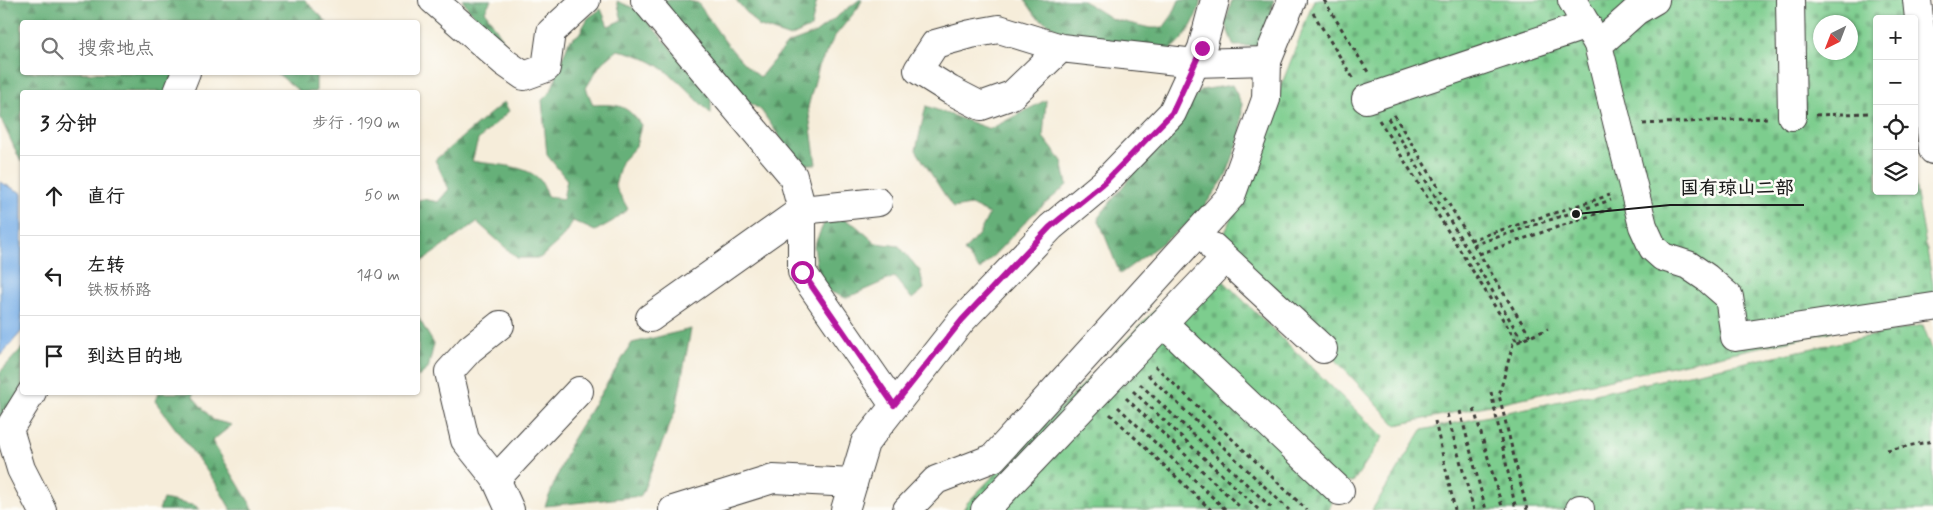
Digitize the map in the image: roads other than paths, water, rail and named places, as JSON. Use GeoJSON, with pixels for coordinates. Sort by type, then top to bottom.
{"type":"FeatureCollection","features":[{"type":"Feature","properties":{"kind":"street"},"geometry":{"type":"LineString","coordinates":[[433,0],[504,62],[524,76],[546,68],[551,32],[586,0]]}},
{"type":"Feature","properties":{"kind":"street"},"geometry":{"type":"LineString","coordinates":[[645,0],[793,176],[802,210],[802,272],[894,405]]}},
{"type":"Feature","properties":{"kind":"street"},"geometry":{"type":"LineString","coordinates":[[845,510],[864,443],[962,320],[1050,227],[1104,183],[1172,113],[1202,48],[1215,0]]}},
{"type":"Feature","properties":{"kind":"street"},"geometry":{"type":"LineString","coordinates":[[1572,0],[1592,35],[1618,125],[1643,226],[1653,248],[1663,257],[1688,265],[1707,278],[1729,298],[1735,337],[1933,307]]}},
{"type":"Feature","properties":{"kind":"street"},"geometry":{"type":"LineString","coordinates":[[1374,97],[1592,35],[1655,0]]}},
{"type":"Feature","properties":{"kind":"street"},"geometry":{"type":"LineString","coordinates":[[1790,0],[1792,116]]}},
{"type":"Feature","properties":{"kind":"street"},"geometry":{"type":"LineString","coordinates":[[1917,0],[1933,150]]}},
{"type":"Feature","properties":{"kind":"street"},"geometry":{"type":"LineString","coordinates":[[1301,4],[1267,61],[1266,99],[1213,248],[1323,348]]}},
{"type":"Feature","properties":{"kind":"street"},"geometry":{"type":"LineString","coordinates":[[1061,48],[1194,63],[1267,61]]}},
{"type":"Feature","properties":{"kind":"street"},"geometry":{"type":"LineString","coordinates":[[179,90],[185,75]]}},
{"type":"Feature","properties":{"kind":"street"},"geometry":{"type":"LineString","coordinates":[[907,510],[936,480],[994,458],[1231,196]]}},
{"type":"Feature","properties":{"kind":"street"},"geometry":{"type":"LineString","coordinates":[[650,318],[802,210],[878,202]]}},
{"type":"Feature","properties":{"kind":"street"},"geometry":{"type":"LineString","coordinates":[[985,510],[1224,259]]}},
{"type":"Feature","properties":{"kind":"street"},"geometry":{"type":"LineString","coordinates":[[1163,323],[1340,491]]}},
{"type":"Feature","properties":{"kind":"street"},"geometry":{"type":"LineString","coordinates":[[500,325],[470,349],[449,372],[465,440],[496,479],[510,510]]}},
{"type":"Feature","properties":{"kind":"street"},"geometry":{"type":"LineString","coordinates":[[496,479],[579,391]]}},
{"type":"Feature","properties":{"kind":"street"},"geometry":{"type":"LineString","coordinates":[[30,395],[8,429],[21,469],[42,510]]}},
{"type":"Feature","properties":{"kind":"street"},"geometry":{"type":"LineString","coordinates":[[673,510],[773,480],[853,483]]}},
{"type":"Feature","properties":{"kind":"water"},"geometry":{"type":"Polygon","coordinates":[[[0,182],[20,192],[20,333],[0,356],[0,182]]]}},
{"type":"Feature","properties":{"kind":"place","name":"国有琼山二部"},"geometry":{"type":"Point","coordinates":[1576,214]}}]}
